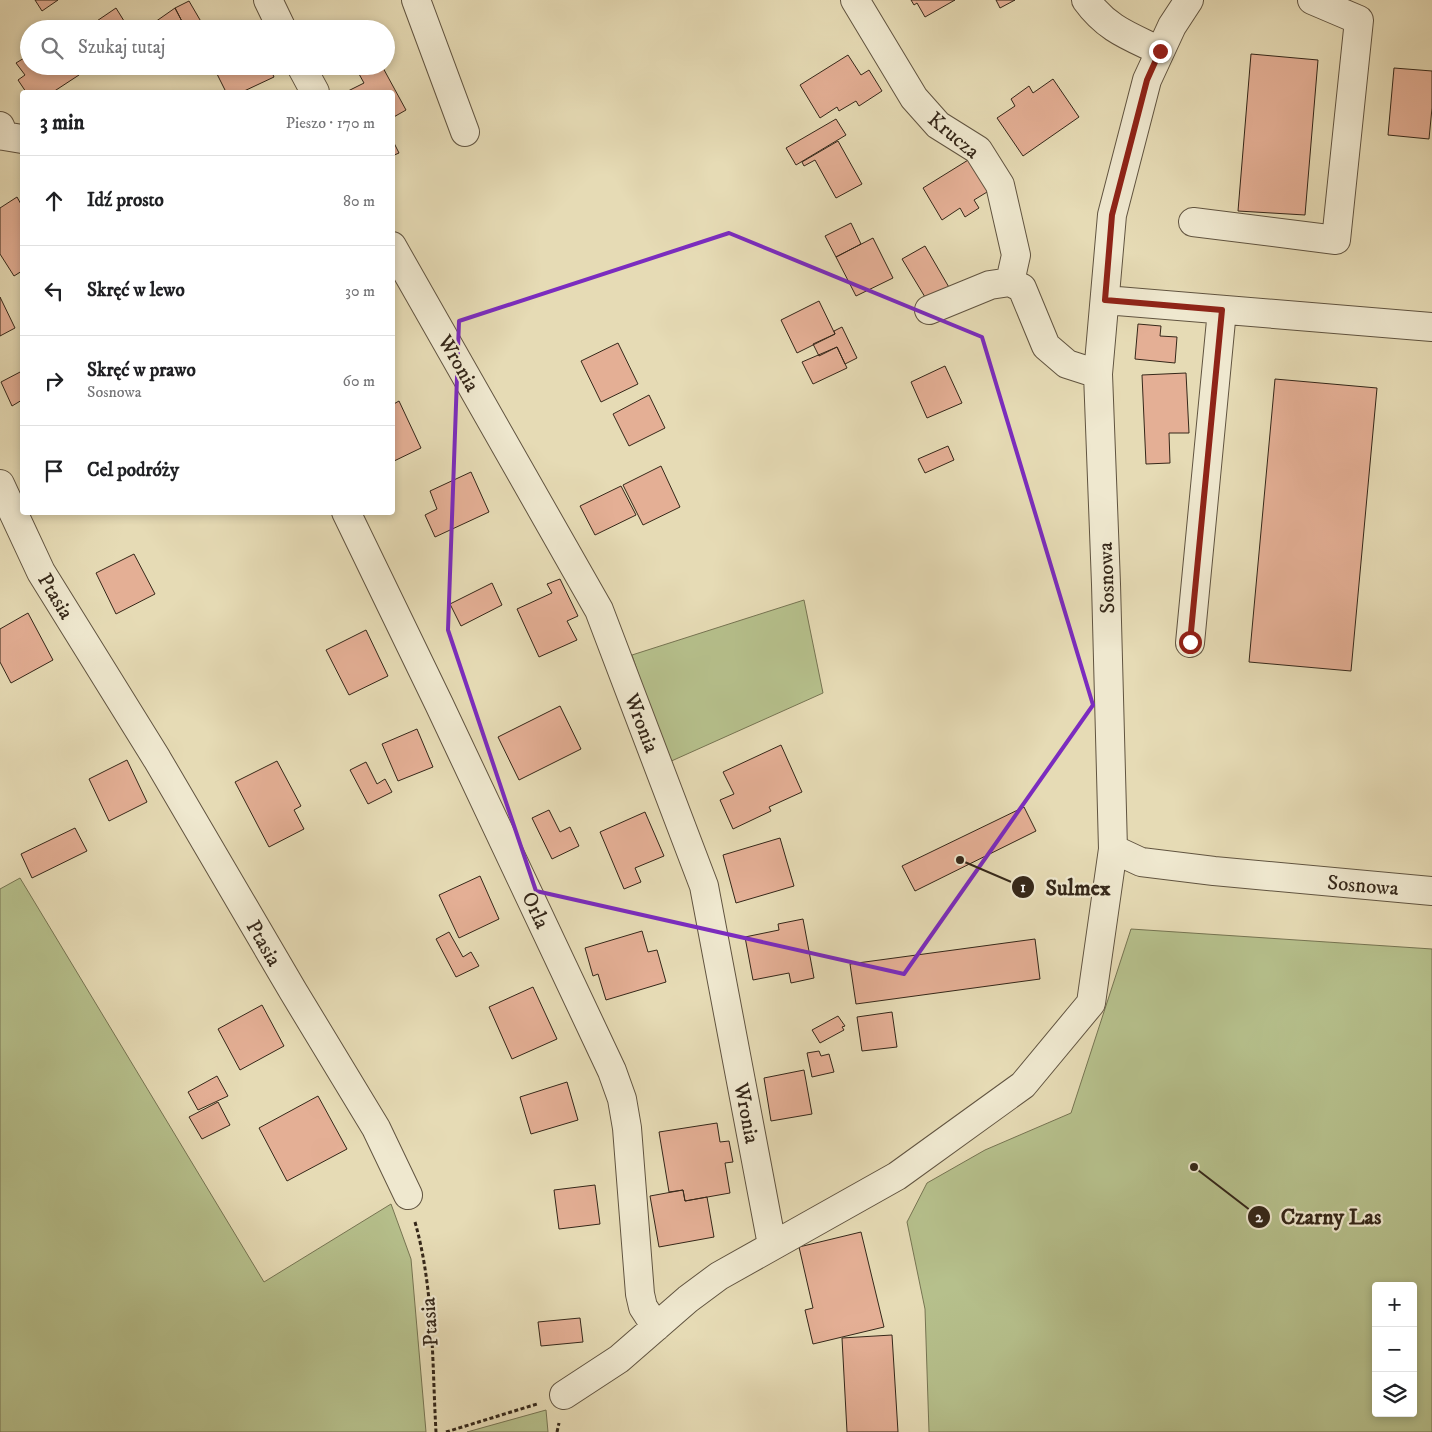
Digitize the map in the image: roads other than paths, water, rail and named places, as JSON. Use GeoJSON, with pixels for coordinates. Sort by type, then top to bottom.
{"type":"FeatureCollection","features":[{"type":"Feature","properties":{"kind":"street"},"geometry":{"type":"LineString","coordinates":[[268,0],[278,20]]}},
{"type":"Feature","properties":{"kind":"street"},"geometry":{"type":"LineString","coordinates":[[416,0],[465,132]]}},
{"type":"Feature","properties":{"kind":"street","name":"Krucza"},"geometry":{"type":"LineString","coordinates":[[855,0],[914,98],[938,124],[978,150],[1000,185],[1016,255],[1010,282]]}},
{"type":"Feature","properties":{"kind":"street","name":"Sosnowa"},"geometry":{"type":"LineString","coordinates":[[1189,0],[1172,26],[1147,80],[1112,215],[1098,374],[1113,849],[1141,862],[1214,871],[1432,891]]}},
{"type":"Feature","properties":{"kind":"street"},"geometry":{"type":"LineString","coordinates":[[1193,222],[1336,240],[1359,20],[1312,0]]}},
{"type":"Feature","properties":{"kind":"street"},"geometry":{"type":"LineString","coordinates":[[1087,1],[1108,25],[1160,51]]}},
{"type":"Feature","properties":{"kind":"street"},"geometry":{"type":"LineString","coordinates":[[306,75],[314,90]]}},
{"type":"Feature","properties":{"kind":"street"},"geometry":{"type":"LineString","coordinates":[[0,126],[4,136],[20,139]]}},
{"type":"Feature","properties":{"kind":"street","name":"Wronia"},"geometry":{"type":"LineString","coordinates":[[395,251],[599,610],[704,886],[772,1245]]}},
{"type":"Feature","properties":{"kind":"street"},"geometry":{"type":"LineString","coordinates":[[929,310],[990,285],[1010,282],[1022,288],[1046,346],[1067,364],[1098,374]]}},
{"type":"Feature","properties":{"kind":"street"},"geometry":{"type":"LineString","coordinates":[[1105,300],[1432,327]]}},
{"type":"Feature","properties":{"kind":"street"},"geometry":{"type":"LineString","coordinates":[[1190,642],[1222,310]]}},
{"type":"Feature","properties":{"kind":"street","name":"Ptasia"},"geometry":{"type":"LineString","coordinates":[[0,484],[40,572],[157,759],[376,1128],[408,1195]]}},
{"type":"Feature","properties":{"kind":"street","name":"Orla"},"geometry":{"type":"LineString","coordinates":[[347,515],[612,1071],[622,1099],[627,1128],[640,1294],[643,1306],[656,1327]]}},
{"type":"Feature","properties":{"kind":"street"},"geometry":{"type":"LineString","coordinates":[[564,1396],[619,1359],[688,1299],[719,1276],[897,1176],[1023,1085],[1092,1003],[1113,849]]}},
{"type":"Feature","properties":{"kind":"place","name":"Sulmex"},"geometry":{"type":"Point","coordinates":[960,860]}},
{"type":"Feature","properties":{"kind":"place","name":"Czarny Las"},"geometry":{"type":"Point","coordinates":[1194,1167]}}]}
